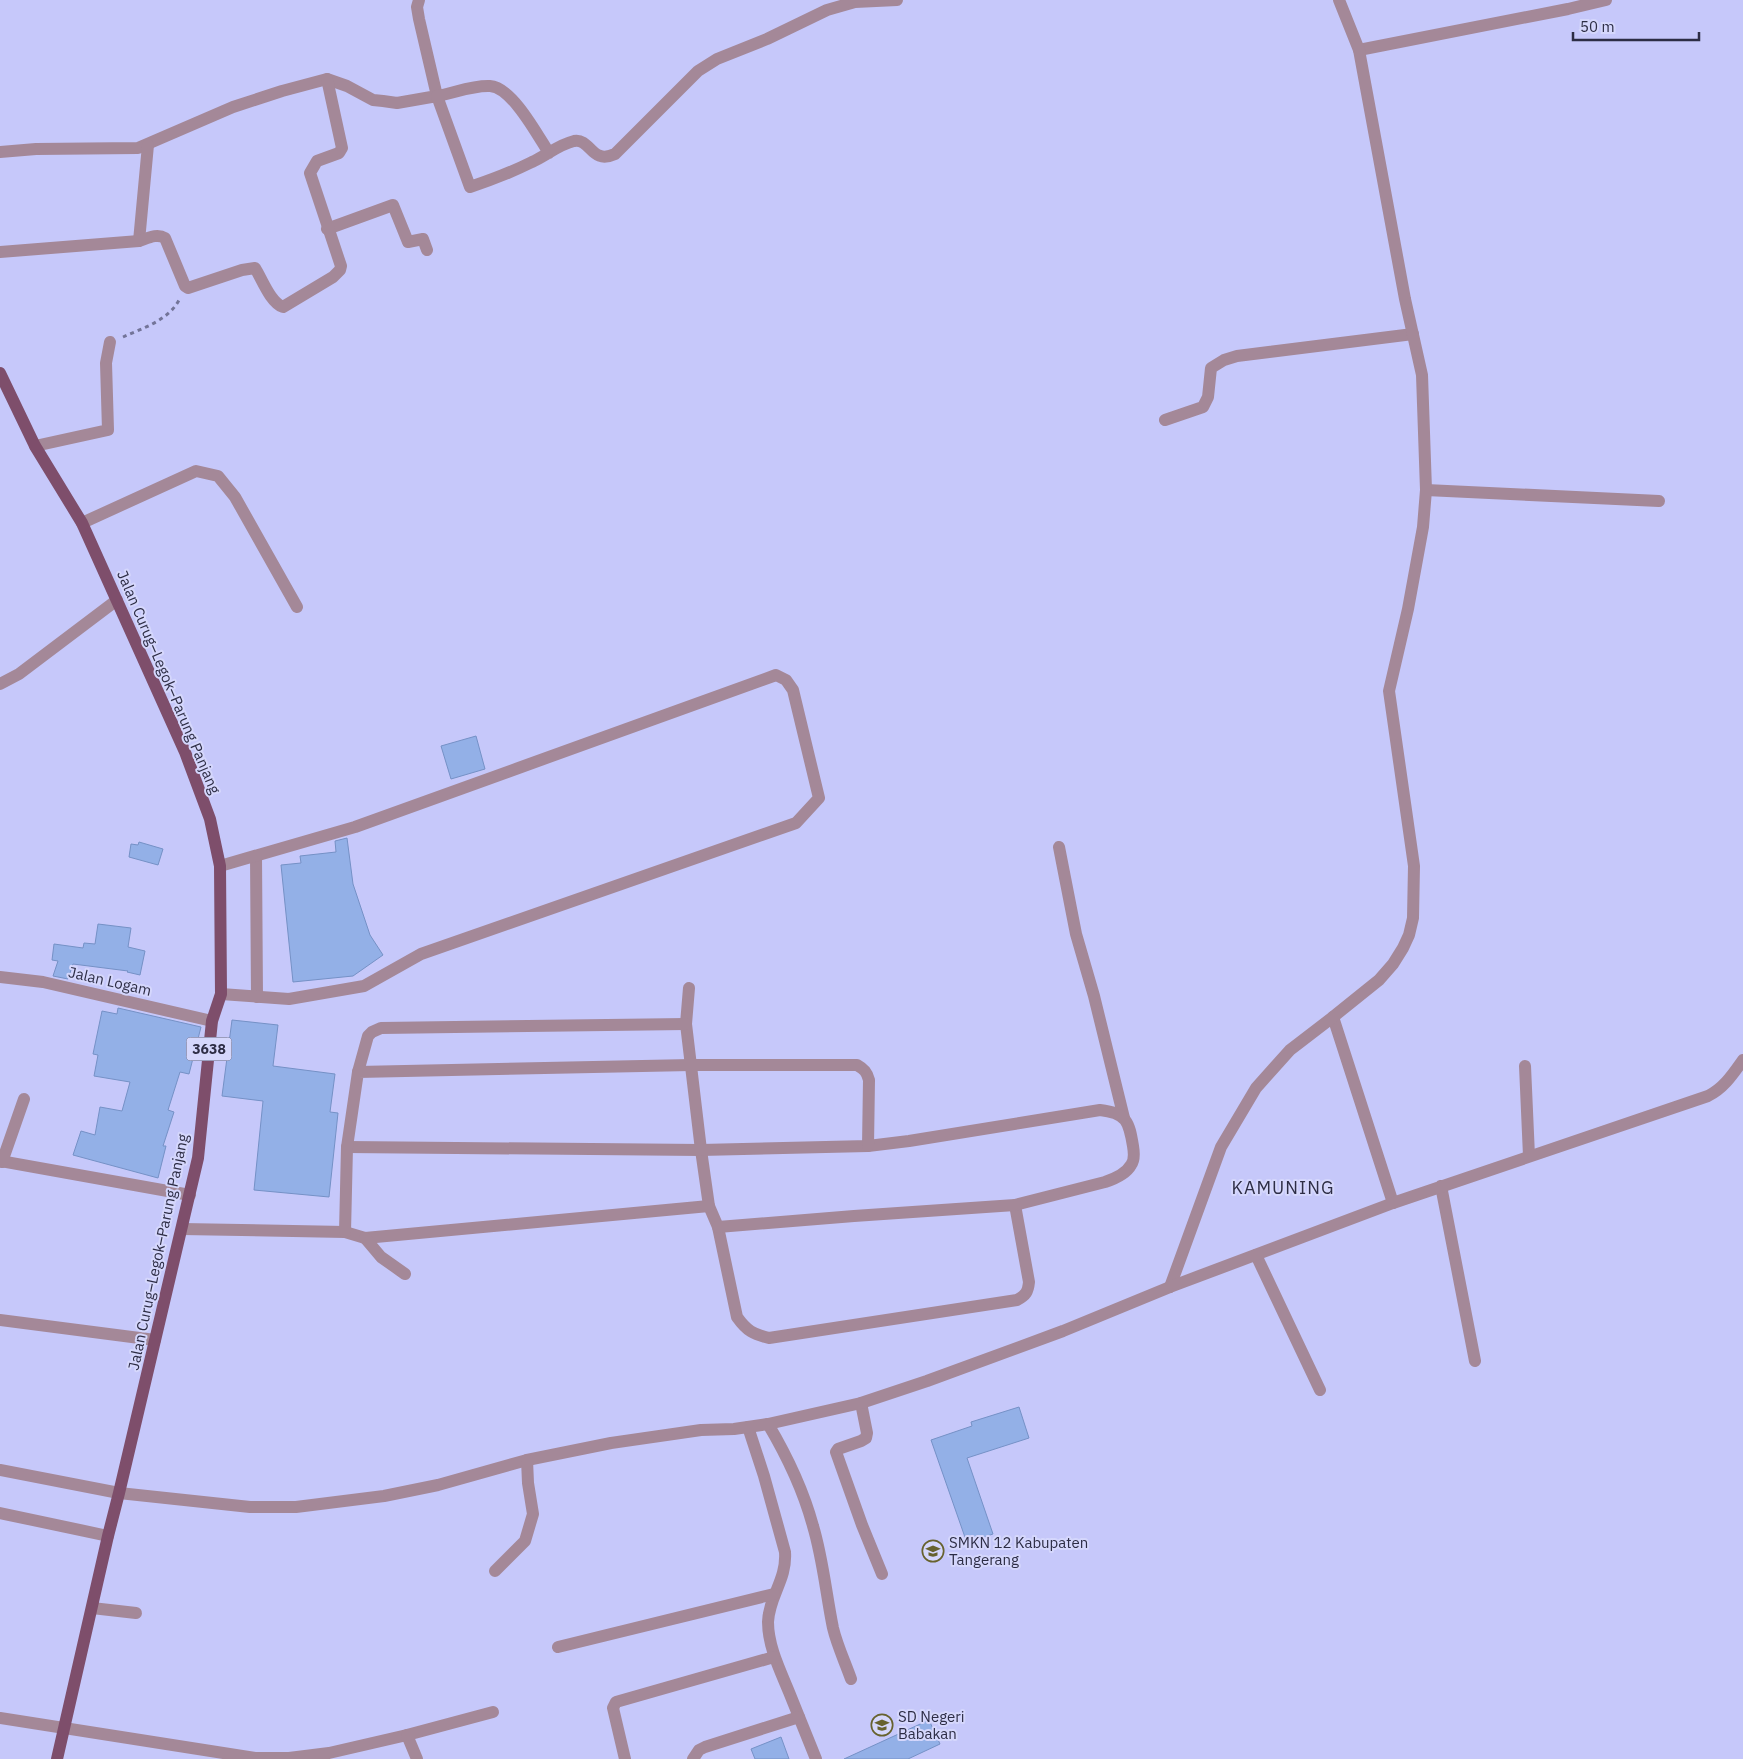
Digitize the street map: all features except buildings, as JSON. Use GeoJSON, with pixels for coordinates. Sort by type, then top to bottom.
{"type":"FeatureCollection","features":[{"type":"Feature","properties":{"kind":"main road","name":"Jalan Curug–Legok–Parung Panjang"},"geometry":{"type":"LineString","coordinates":[[0,373],[35,446],[82,523],[185,752],[210,819],[220,866],[221,994],[212,1021],[198,1158],[57,1759]]}},
{"type":"Feature","properties":{"kind":"street"},"geometry":{"type":"LineString","coordinates":[[419,0],[417,7],[419,19],[437,96],[470,187],[509,173],[566,144],[578,141],[585,144],[594,154],[603,157],[615,154],[698,71],[708,64],[827,10],[855,2],[897,0]]}},
{"type":"Feature","properties":{"kind":"street"},"geometry":{"type":"LineString","coordinates":[[1170,1288],[1221,1146],[1256,1088],[1290,1050],[1379,980],[1404,948],[1413,918],[1414,866],[1388,690],[1408,609],[1423,527],[1426,490],[1422,375],[1385,195],[1359,50],[1339,0]]}},
{"type":"Feature","properties":{"kind":"street"},"geometry":{"type":"LineString","coordinates":[[1359,50],[1606,0]]}},
{"type":"Feature","properties":{"kind":"street"},"geometry":{"type":"LineString","coordinates":[[0,252],[139,241],[155,235],[165,238],[185,286],[188,288],[242,270],[256,268],[277,304],[283,307],[333,277],[340,270],[340,262],[327,229],[310,173],[317,162],[339,153],[342,148],[327,79]]}},
{"type":"Feature","properties":{"kind":"street"},"geometry":{"type":"LineString","coordinates":[[0,152],[36,149],[126,149],[148,145],[233,107],[327,79],[347,86],[373,100],[397,102],[488,86],[502,90],[522,112],[550,153]]}},
{"type":"Feature","properties":{"kind":"street"},"geometry":{"type":"LineString","coordinates":[[139,241],[148,145]]}},
{"type":"Feature","properties":{"kind":"street"},"geometry":{"type":"LineString","coordinates":[[327,229],[393,205],[408,242],[423,239],[427,250]]}},
{"type":"Feature","properties":{"kind":"street"},"geometry":{"type":"LineString","coordinates":[[1165,420],[1203,407],[1208,397],[1211,368],[1224,360],[1268,351],[1413,334]]}},
{"type":"Feature","properties":{"kind":"street"},"geometry":{"type":"LineString","coordinates":[[35,446],[108,430],[106,363],[110,342]]}},
{"type":"Feature","properties":{"kind":"street"},"geometry":{"type":"LineString","coordinates":[[82,523],[196,471],[218,476],[235,497],[297,606]]}},
{"type":"Feature","properties":{"kind":"street"},"geometry":{"type":"LineString","coordinates":[[1426,490],[1659,501]]}},
{"type":"Feature","properties":{"kind":"street"},"geometry":{"type":"LineString","coordinates":[[0,684],[19,674],[117,600]]}},
{"type":"Feature","properties":{"kind":"street"},"geometry":{"type":"LineString","coordinates":[[220,866],[356,827],[776,675],[786,680],[793,690],[819,798],[796,823],[421,954],[364,986],[289,999],[221,994]]}},
{"type":"Feature","properties":{"kind":"street"},"geometry":{"type":"LineString","coordinates":[[1059,847],[1076,934],[1094,996],[1124,1118]]}},
{"type":"Feature","properties":{"kind":"street"},"geometry":{"type":"LineString","coordinates":[[256,856],[257,997]]}},
{"type":"Feature","properties":{"kind":"street","name":"Jalan Logam"},"geometry":{"type":"LineString","coordinates":[[0,977],[43,982],[212,1021]]}},
{"type":"Feature","properties":{"kind":"street"},"geometry":{"type":"LineString","coordinates":[[689,988],[686,1024],[709,1206],[718,1227],[737,1317],[745,1328],[756,1335],[769,1338],[1017,1300],[1025,1296],[1029,1282],[1015,1205]]}},
{"type":"Feature","properties":{"kind":"street"},"geometry":{"type":"LineString","coordinates":[[1333,1017],[1394,1203]]}},
{"type":"Feature","properties":{"kind":"street"},"geometry":{"type":"LineString","coordinates":[[345,1232],[347,1147],[358,1072],[368,1036],[372,1032],[381,1028],[686,1024]]}},
{"type":"Feature","properties":{"kind":"street"},"geometry":{"type":"LineString","coordinates":[[0,1470],[120,1493],[250,1508],[296,1507],[384,1496],[438,1485],[528,1460],[611,1443],[701,1430],[768,1424],[861,1403],[1051,1336],[1170,1288],[1394,1203],[1708,1096],[1727,1083],[1743,1060]]}},
{"type":"Feature","properties":{"kind":"street"},"geometry":{"type":"LineString","coordinates":[[358,1072],[691,1065],[857,1065],[863,1068],[869,1080],[868,1146]]}},
{"type":"Feature","properties":{"kind":"street"},"geometry":{"type":"LineString","coordinates":[[1525,1066],[1529,1156]]}},
{"type":"Feature","properties":{"kind":"street"},"geometry":{"type":"LineString","coordinates":[[24,1099],[1,1161],[190,1195]]}},
{"type":"Feature","properties":{"kind":"street"},"geometry":{"type":"LineString","coordinates":[[347,1147],[701,1150],[868,1146],[1100,1110],[1118,1114],[1129,1124],[1134,1156],[1132,1165],[1123,1173],[1105,1182],[1015,1205],[718,1227]]}},
{"type":"Feature","properties":{"kind":"street"},"geometry":{"type":"LineString","coordinates":[[1441,1186],[1475,1361]]}},
{"type":"Feature","properties":{"kind":"street"},"geometry":{"type":"LineString","coordinates":[[182,1229],[345,1232],[365,1238],[709,1206]]}},
{"type":"Feature","properties":{"kind":"street"},"geometry":{"type":"LineString","coordinates":[[365,1238],[381,1257],[405,1274]]}},
{"type":"Feature","properties":{"kind":"street"},"geometry":{"type":"LineString","coordinates":[[1256,1255],[1320,1390]]}},
{"type":"Feature","properties":{"kind":"street"},"geometry":{"type":"LineString","coordinates":[[0,1320],[156,1340]]}},
{"type":"Feature","properties":{"kind":"street"},"geometry":{"type":"LineString","coordinates":[[861,1403],[867,1433],[866,1438],[838,1449],[836,1452],[882,1574]]}},
{"type":"Feature","properties":{"kind":"street"},"geometry":{"type":"LineString","coordinates":[[768,1424],[787,1455],[813,1525],[825,1574],[834,1629],[851,1679]]}},
{"type":"Feature","properties":{"kind":"street"},"geometry":{"type":"LineString","coordinates":[[748,1427],[785,1552],[786,1566],[774,1594],[768,1624],[774,1657],[816,1759]]}},
{"type":"Feature","properties":{"kind":"street"},"geometry":{"type":"LineString","coordinates":[[494,1571],[525,1541],[533,1514],[528,1483],[528,1460]]}},
{"type":"Feature","properties":{"kind":"street"},"geometry":{"type":"LineString","coordinates":[[0,1514],[108,1536]]}},
{"type":"Feature","properties":{"kind":"street"},"geometry":{"type":"LineString","coordinates":[[558,1647],[774,1594]]}},
{"type":"Feature","properties":{"kind":"street"},"geometry":{"type":"LineString","coordinates":[[92,1608],[136,1613]]}},
{"type":"Feature","properties":{"kind":"street"},"geometry":{"type":"LineString","coordinates":[[625,1759],[613,1708],[616,1702],[774,1657]]}},
{"type":"Feature","properties":{"kind":"street"},"geometry":{"type":"LineString","coordinates":[[0,1718],[255,1758],[289,1758],[310,1757],[329,1753],[407,1735],[492,1712]]}},
{"type":"Feature","properties":{"kind":"street"},"geometry":{"type":"LineString","coordinates":[[693,1759],[699,1750],[705,1747],[799,1717]]}},
{"type":"Feature","properties":{"kind":"street"},"geometry":{"type":"LineString","coordinates":[[407,1735],[417,1759]]}},
{"type":"Feature","properties":{"kind":"path"},"geometry":{"type":"LineString","coordinates":[[110,342],[151,325],[172,310],[177,305],[185,286]]}},
{"type":"Feature","properties":{"kind":"place","name":"SMKN 12 Kabupaten Tangerang"},"geometry":{"type":"Point","coordinates":[933,1551]}},
{"type":"Feature","properties":{"kind":"place","name":"SD Negeri Babakan"},"geometry":{"type":"Point","coordinates":[882,1725]}},
{"type":"Feature","properties":{"kind":"district","name":"KAMUNING"},"geometry":{"type":"Point","coordinates":[1283,1187]}}]}
